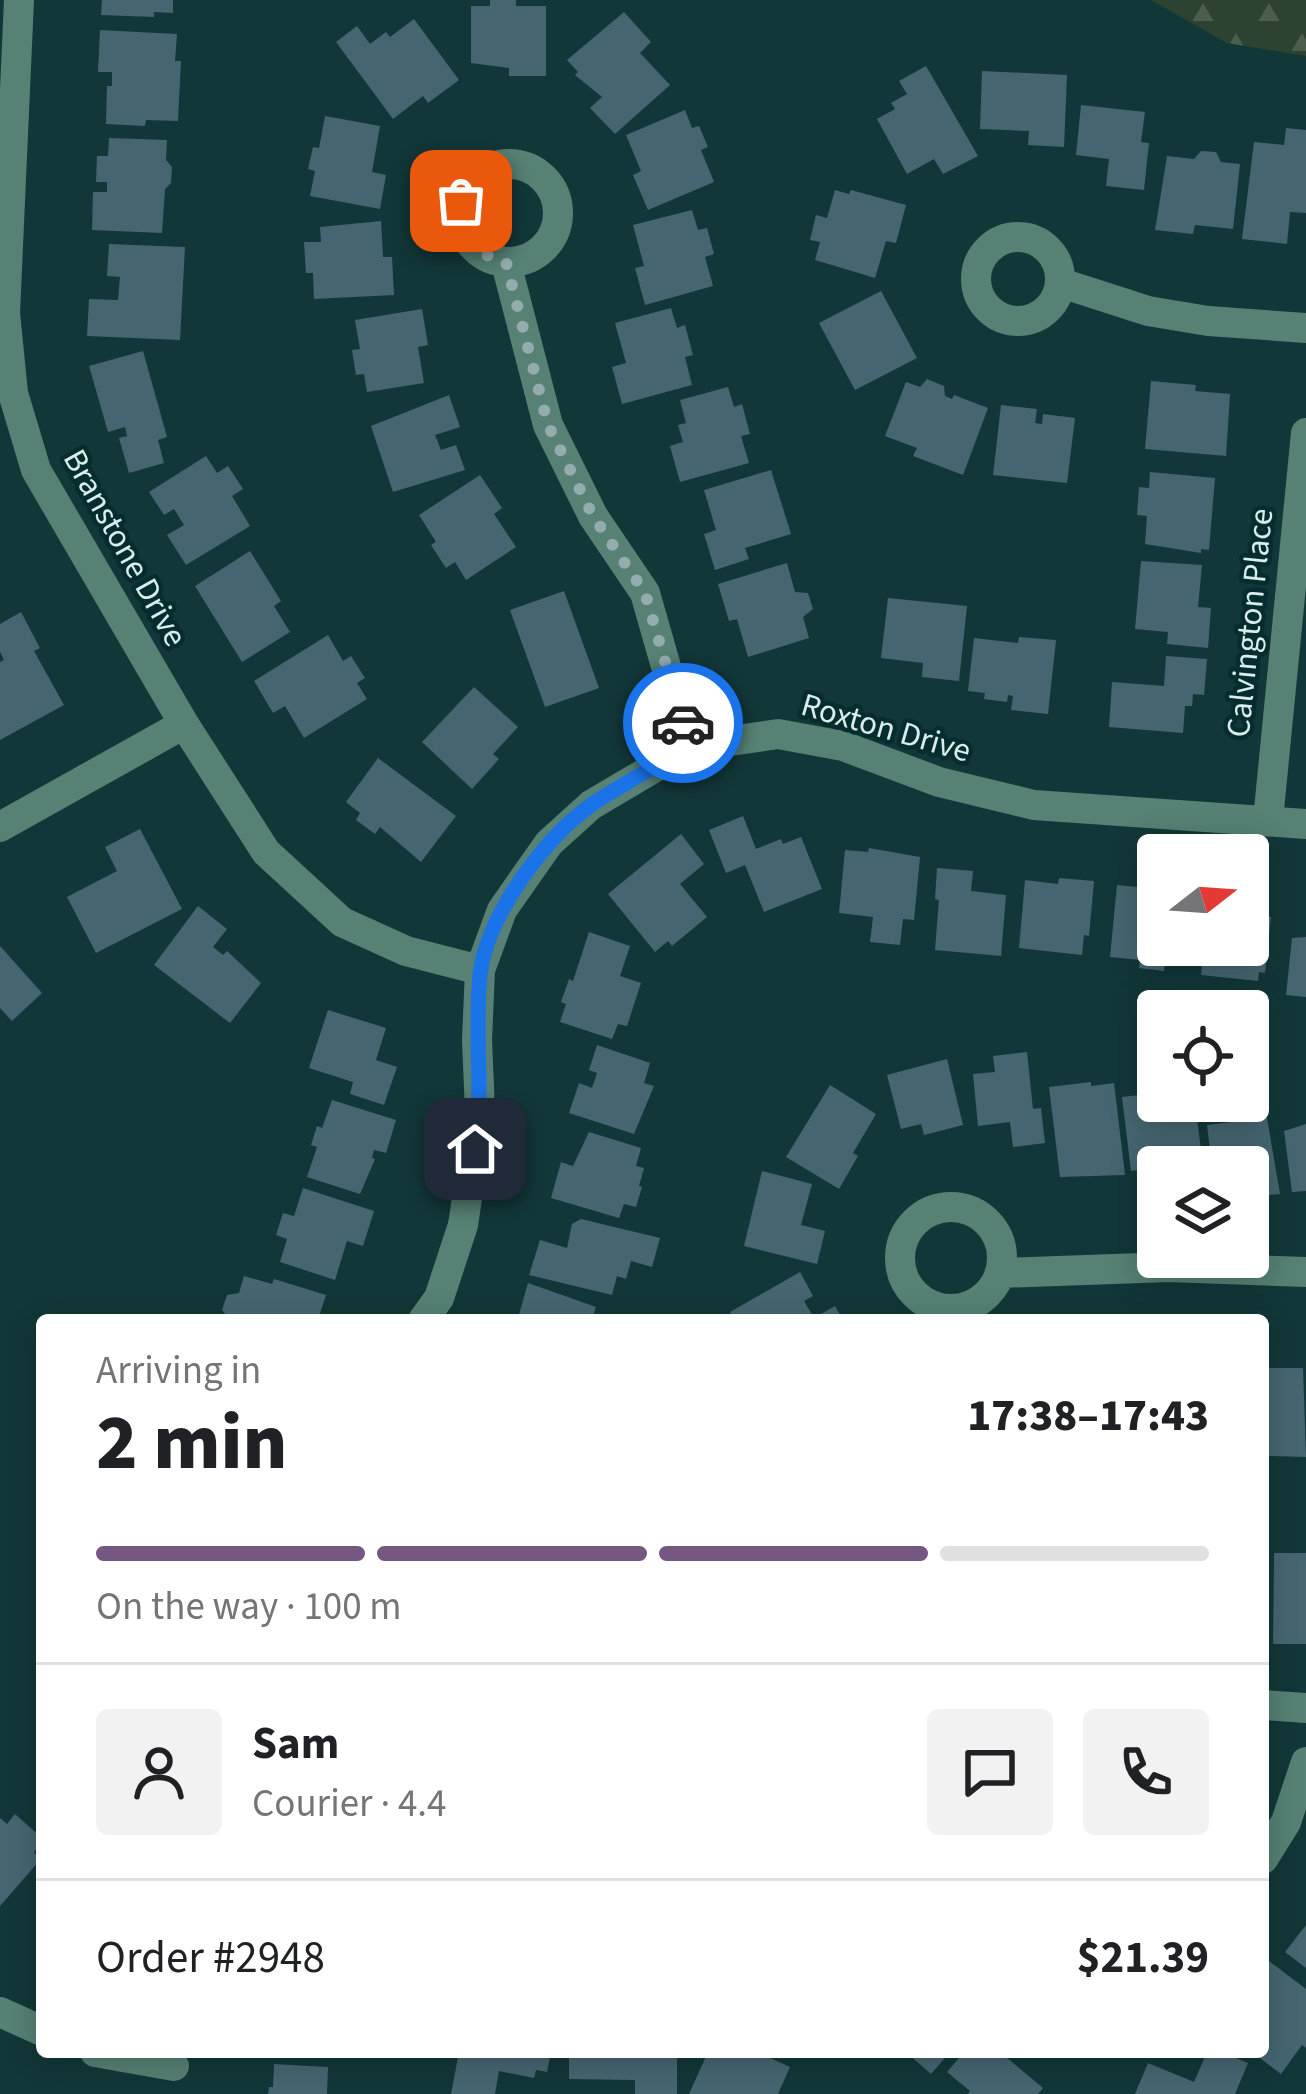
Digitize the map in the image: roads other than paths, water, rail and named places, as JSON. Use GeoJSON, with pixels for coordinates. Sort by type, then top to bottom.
{"type":"FeatureCollection","features":[{"type":"Feature","properties":{"kind":"street","name":"Branstone Drive"},"geometry":{"type":"LineString","coordinates":[[19,0],[5,313],[13,393],[36,470],[184,724],[266,852],[342,922],[406,951],[481,970]]}},
{"type":"Feature","properties":{"kind":"street"},"geometry":{"type":"LineString","coordinates":[[506,262],[548,425],[593,516],[645,593],[689,746]]}},
{"type":"Feature","properties":{"kind":"street"},"geometry":{"type":"LineString","coordinates":[[1060,284],[1168,314],[1306,328]]}},
{"type":"Feature","properties":{"kind":"street","name":"Calvington Place"},"geometry":{"type":"LineString","coordinates":[[1268,820],[1306,433]]}},
{"type":"Feature","properties":{"kind":"street"},"geometry":{"type":"LineString","coordinates":[[0,827],[184,724]]}},
{"type":"Feature","properties":{"kind":"street","name":"Roxton Drive"},"geometry":{"type":"LineString","coordinates":[[427,1314],[439,1298],[463,1225],[481,1111],[477,1040],[481,970],[502,910],[549,842],[591,805],[689,746],[778,734],[843,746],[939,782],[1034,805],[1306,824]]}},
{"type":"Feature","properties":{"kind":"street"},"geometry":{"type":"LineString","coordinates":[[1000,1273],[1169,1267],[1306,1272]]}},
{"type":"Feature","properties":{"kind":"street"},"geometry":{"type":"LineString","coordinates":[[1269,1705],[1306,1708]]}},
{"type":"Feature","properties":{"kind":"street"},"geometry":{"type":"LineString","coordinates":[[1269,1849],[1286,1822],[1306,1762]]}},
{"type":"Feature","properties":{"kind":"street"},"geometry":{"type":"LineString","coordinates":[[0,2012],[36,2028]]}},
{"type":"Feature","properties":{"kind":"street"},"geometry":{"type":"LineString","coordinates":[[120,2058],[175,2071]]}}]}
